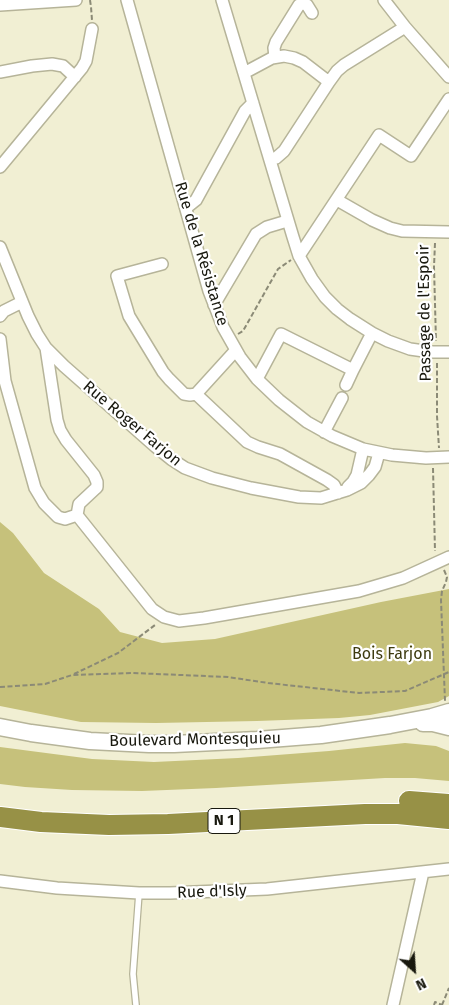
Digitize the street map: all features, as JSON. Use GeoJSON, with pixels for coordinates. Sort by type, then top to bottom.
{"type":"FeatureCollection","features":[{"type":"Feature","properties":{"kind":"highway","name":"N 1"},"geometry":{"type":"LineString","coordinates":[[0,804],[40,809],[106,813],[366,800],[449,804]]}},
{"type":"Feature","properties":{"kind":"highway","name":"N 1"},"geometry":{"type":"LineString","coordinates":[[0,817],[109,826],[366,814],[449,819]]}},
{"type":"Feature","properties":{"kind":"main road","name":"Boulevard Montesquieu"},"geometry":{"type":"LineString","coordinates":[[0,727],[90,742],[161,744],[221,742],[290,738],[346,732],[432,717],[447,708]]}},
{"type":"Feature","properties":{"kind":"main road","name":"Boulevard Montesquieu"},"geometry":{"type":"LineString","coordinates":[[390,725],[433,723],[449,728]]}},
{"type":"Feature","properties":{"kind":"street"},"geometry":{"type":"LineString","coordinates":[[0,5],[76,0]]}},
{"type":"Feature","properties":{"kind":"street","name":"Rue de la Résistance"},"geometry":{"type":"LineString","coordinates":[[127,0],[214,305],[236,350],[257,379],[272,394],[307,422],[324,432],[363,449],[379,453],[402,457],[440,458]]}},
{"type":"Feature","properties":{"kind":"street"},"geometry":{"type":"LineString","coordinates":[[222,0],[287,221],[299,256],[315,285],[331,303],[350,319],[372,333],[410,348],[449,352]]}},
{"type":"Feature","properties":{"kind":"street"},"geometry":{"type":"LineString","coordinates":[[384,0],[405,28],[449,77]]}},
{"type":"Feature","properties":{"kind":"street"},"geometry":{"type":"LineString","coordinates":[[276,57],[274,48],[276,42],[299,5],[307,5],[312,13]]}},
{"type":"Feature","properties":{"kind":"street"},"geometry":{"type":"LineString","coordinates":[[270,160],[276,158],[284,151],[337,71],[405,28]]}},
{"type":"Feature","properties":{"kind":"street"},"geometry":{"type":"LineString","coordinates":[[0,167],[75,78],[86,62],[92,29]]}},
{"type":"Feature","properties":{"kind":"street"},"geometry":{"type":"LineString","coordinates":[[244,73],[276,57],[284,56],[298,59],[307,64],[329,82]]}},
{"type":"Feature","properties":{"kind":"street"},"geometry":{"type":"LineString","coordinates":[[0,72],[52,64],[63,66],[75,78]]}},
{"type":"Feature","properties":{"kind":"street"},"geometry":{"type":"LineString","coordinates":[[299,256],[379,135],[411,156],[449,99]]}},
{"type":"Feature","properties":{"kind":"street"},"geometry":{"type":"LineString","coordinates":[[186,208],[198,197],[245,112],[253,103]]}},
{"type":"Feature","properties":{"kind":"street"},"geometry":{"type":"LineString","coordinates":[[337,200],[390,228],[402,231],[449,232]]}},
{"type":"Feature","properties":{"kind":"street"},"geometry":{"type":"LineString","coordinates":[[214,305],[256,234],[267,227],[287,221]]}},
{"type":"Feature","properties":{"kind":"street","name":"Rue Roger Farjon"},"geometry":{"type":"LineString","coordinates":[[0,247],[32,325],[46,348],[69,371],[156,447],[171,459],[194,472],[251,488],[321,498],[356,486],[366,479],[375,467],[379,453]]}},
{"type":"Feature","properties":{"kind":"street"},"geometry":{"type":"LineString","coordinates":[[162,264],[117,276],[129,316],[163,372],[182,392],[187,395],[196,394],[236,350]]}},
{"type":"Feature","properties":{"kind":"street"},"geometry":{"type":"LineString","coordinates":[[0,316],[4,311],[22,302]]}},
{"type":"Feature","properties":{"kind":"street"},"geometry":{"type":"LineString","coordinates":[[346,385],[372,333]]}},
{"type":"Feature","properties":{"kind":"street"},"geometry":{"type":"LineString","coordinates":[[257,379],[281,334],[353,370]]}},
{"type":"Feature","properties":{"kind":"street"},"geometry":{"type":"LineString","coordinates":[[0,339],[5,381],[35,488],[44,503],[58,517],[65,519],[77,515]]}},
{"type":"Feature","properties":{"kind":"street"},"geometry":{"type":"LineString","coordinates":[[46,348],[60,430],[98,482],[96,490],[79,504],[77,515],[156,613],[179,621],[350,593],[441,566],[449,557]]}},
{"type":"Feature","properties":{"kind":"street"},"geometry":{"type":"LineString","coordinates":[[196,394],[247,442],[280,454],[327,480],[334,485],[338,493],[350,485],[358,475],[363,449]]}},
{"type":"Feature","properties":{"kind":"street"},"geometry":{"type":"LineString","coordinates":[[324,432],[342,398]]}},
{"type":"Feature","properties":{"kind":"street","name":"Rue d'Isly"},"geometry":{"type":"LineString","coordinates":[[0,881],[57,888],[139,893],[255,890],[449,868]]}},
{"type":"Feature","properties":{"kind":"street"},"geometry":{"type":"LineString","coordinates":[[393,1005],[423,872]]}},
{"type":"Feature","properties":{"kind":"lane"},"geometry":{"type":"LineString","coordinates":[[136,1005],[133,974],[139,893]]}},
{"type":"Feature","properties":{"kind":"path"},"geometry":{"type":"LineString","coordinates":[[90,0],[91,7]]}},
{"type":"Feature","properties":{"kind":"path","name":"Passage de l'Espoir"},"geometry":{"type":"LineString","coordinates":[[435,232],[437,416],[440,458]]}},
{"type":"Feature","properties":{"kind":"path"},"geometry":{"type":"LineString","coordinates":[[229,339],[243,331],[279,266],[299,256]]}},
{"type":"Feature","properties":{"kind":"path"},"geometry":{"type":"LineString","coordinates":[[440,458],[434,488],[435,558],[447,576],[441,600],[447,708]]}},
{"type":"Feature","properties":{"kind":"path"},"geometry":{"type":"LineString","coordinates":[[0,687],[45,684],[72,675],[118,653],[164,617]]}},
{"type":"Feature","properties":{"kind":"path"},"geometry":{"type":"LineString","coordinates":[[72,675],[133,673],[228,677],[268,684],[358,693],[405,691],[449,672]]}},
{"type":"Feature","properties":{"kind":"path"},"geometry":{"type":"LineString","coordinates":[[434,1005],[435,1002],[442,1005],[449,988]]}},
{"type":"Feature","properties":{"kind":"green space","name":"Bois Farjon"},"geometry":{"type":"Polygon","coordinates":[[[0,522],[13,533],[44,573],[99,609],[120,632],[162,643],[215,639],[449,589],[449,696],[438,702],[370,715],[257,721],[81,722],[0,706],[0,522]]]}},
{"type":"Feature","properties":{"kind":"green space"},"geometry":{"type":"Polygon","coordinates":[[[405,743],[436,746],[449,751],[449,781],[385,778],[142,791],[72,790],[0,784],[0,747],[92,759],[154,762],[238,758],[405,743]]]}}]}
